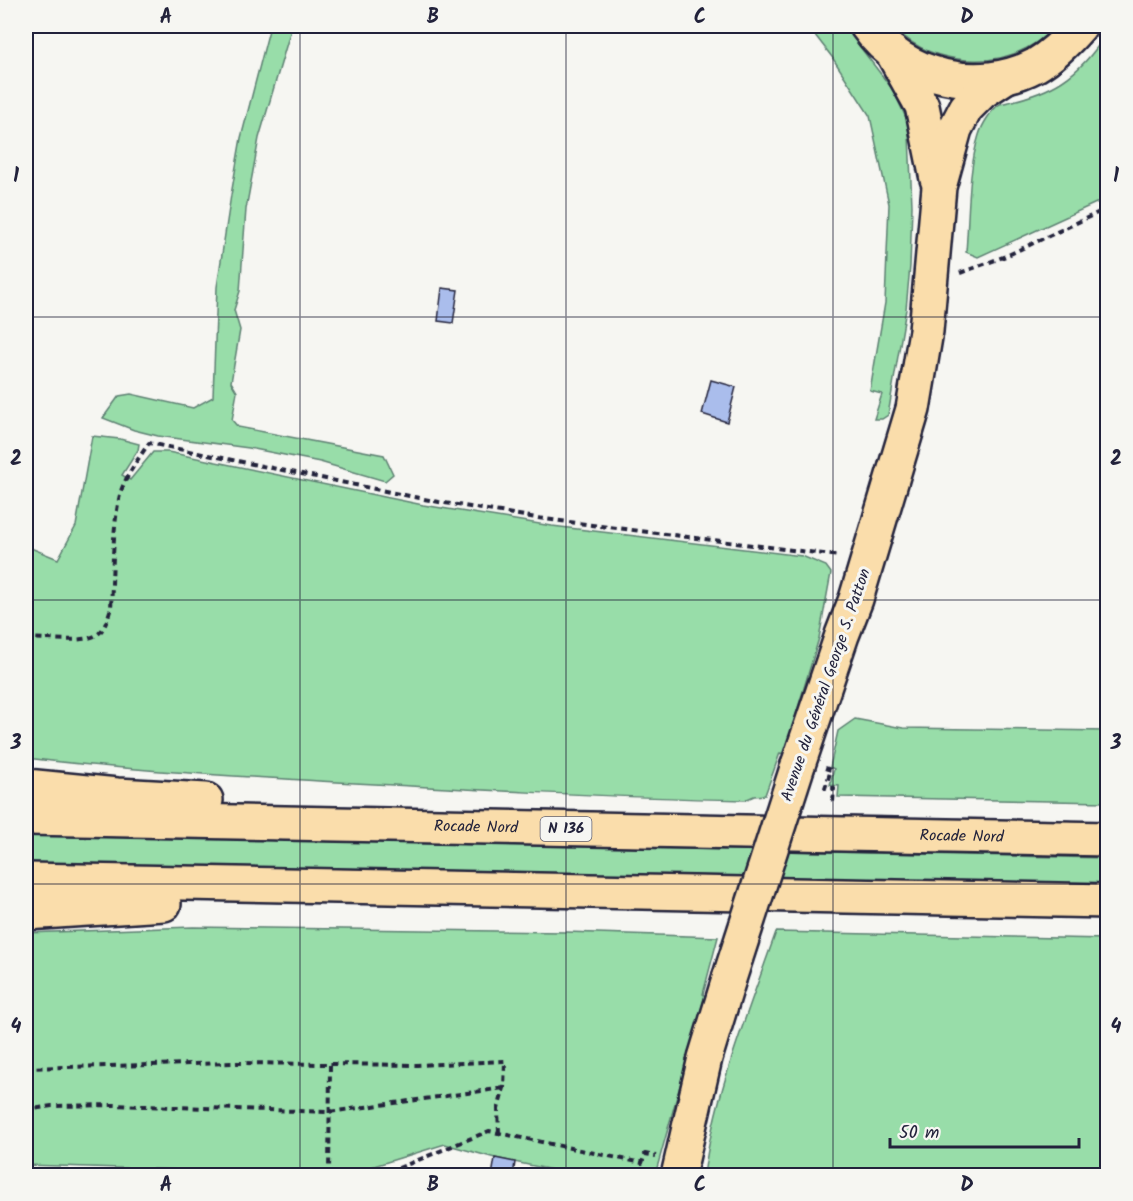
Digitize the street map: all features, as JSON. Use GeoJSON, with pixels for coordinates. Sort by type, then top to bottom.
{"type":"FeatureCollection","features":[{"type":"Feature","properties":{"kind":"main road"},"geometry":{"type":"LineString","coordinates":[[867,26],[892,52],[912,65],[934,74],[957,79],[981,80],[1005,76],[1035,65],[1062,46],[1080,26]]}},
{"type":"Feature","properties":{"kind":"main road","name":"Avenue du Général George S. Patton"},"geometry":{"type":"LineString","coordinates":[[892,52],[922,106],[939,187]]}},
{"type":"Feature","properties":{"kind":"main road","name":"Avenue du Général George S. Patton"},"geometry":{"type":"LineString","coordinates":[[679,1167],[705,1058],[729,980],[798,765],[868,560],[906,436],[926,331],[939,187],[955,129],[966,108],[982,92],[1005,76]]}},
{"type":"Feature","properties":{"kind":"main road"},"geometry":{"type":"LineString","coordinates":[[26,786],[117,795],[242,801],[678,831]]}},
{"type":"Feature","properties":{"kind":"main road","name":"Rocade Nord"},"geometry":{"type":"LineString","coordinates":[[26,818],[1107,839]]}},
{"type":"Feature","properties":{"kind":"main road"},"geometry":{"type":"LineString","coordinates":[[26,880],[1107,901]]}},
{"type":"Feature","properties":{"kind":"main road"},"geometry":{"type":"LineString","coordinates":[[26,913],[122,905],[821,896]]}},
{"type":"Feature","properties":{"kind":"path"},"geometry":{"type":"LineString","coordinates":[[956,275],[1006,255],[1107,208]]}},
{"type":"Feature","properties":{"kind":"path"},"geometry":{"type":"LineString","coordinates":[[26,638],[85,639],[99,634],[107,621],[111,608],[118,506],[122,489],[149,443],[439,502],[537,518],[868,560]]}},
{"type":"Feature","properties":{"kind":"path"},"geometry":{"type":"LineString","coordinates":[[829,774],[825,788],[834,788],[833,802]]}},
{"type":"Feature","properties":{"kind":"path"},"geometry":{"type":"LineString","coordinates":[[26,1068],[236,1064],[417,1065],[506,1060],[504,1088],[498,1109],[499,1133]]}},
{"type":"Feature","properties":{"kind":"path"},"geometry":{"type":"LineString","coordinates":[[328,1176],[330,1065]]}},
{"type":"Feature","properties":{"kind":"path"},"geometry":{"type":"LineString","coordinates":[[26,1110],[52,1106],[114,1105],[329,1112],[504,1088]]}},
{"type":"Feature","properties":{"kind":"path"},"geometry":{"type":"LineString","coordinates":[[379,1176],[489,1131],[642,1163],[645,1154],[679,1167]]}},
{"type":"Feature","properties":{"kind":"green space"},"geometry":{"type":"Polygon","coordinates":[[[270,26],[292,26],[259,138],[246,209],[240,291],[234,310],[240,330],[231,382],[237,392],[232,420],[238,427],[384,455],[393,474],[385,481],[320,462],[249,448],[158,436],[103,418],[119,396],[131,394],[193,408],[213,397],[217,287],[231,195],[241,138],[270,26]]]}},
{"type":"Feature","properties":{"kind":"green space"},"geometry":{"type":"Polygon","coordinates":[[[808,26],[844,26],[893,90],[907,120],[912,206],[910,266],[906,309],[888,415],[882,419],[874,419],[882,394],[870,391],[885,303],[889,204],[870,116],[832,57],[808,26]]]}},
{"type":"Feature","properties":{"kind":"green space"},"geometry":{"type":"Polygon","coordinates":[[[893,26],[1057,26],[1027,48],[993,59],[975,60],[938,55],[906,38],[893,26]]]}},
{"type":"Feature","properties":{"kind":"green space"},"geometry":{"type":"Polygon","coordinates":[[[1107,33],[1107,198],[978,257],[966,252],[975,149],[987,118],[1000,104],[1035,95],[1062,81],[1085,62],[1107,33]]]}},
{"type":"Feature","properties":{"kind":"green space"},"geometry":{"type":"Polygon","coordinates":[[[92,436],[139,444],[138,450],[122,475],[130,480],[153,452],[168,452],[423,505],[552,526],[802,556],[826,566],[831,573],[819,638],[784,754],[780,753],[765,795],[745,800],[479,790],[172,772],[26,758],[26,546],[58,559],[76,526],[92,436]]]}},
{"type":"Feature","properties":{"kind":"green space"},"geometry":{"type":"Polygon","coordinates":[[[855,719],[903,728],[1107,731],[1107,802],[838,797],[839,786],[830,785],[834,769],[830,767],[838,731],[855,719]]]}},
{"type":"Feature","properties":{"kind":"green space"},"geometry":{"type":"Polygon","coordinates":[[[26,835],[1107,858],[1108,884],[26,863],[26,835]]]}},
{"type":"Feature","properties":{"kind":"green space"},"geometry":{"type":"Polygon","coordinates":[[[193,927],[566,932],[718,937],[703,994],[705,996],[655,1175],[577,1175],[495,1158],[445,1144],[345,1175],[26,1165],[26,933],[193,927]]]}},
{"type":"Feature","properties":{"kind":"green space"},"geometry":{"type":"Polygon","coordinates":[[[776,932],[1107,939],[1107,1175],[704,1175],[724,1083],[776,932]]]}},
{"type":"Feature","properties":{"kind":"building"},"geometry":{"type":"Polygon","coordinates":[[[442,288],[458,290],[453,323],[438,321],[442,288]]]}},
{"type":"Feature","properties":{"kind":"building"},"geometry":{"type":"Polygon","coordinates":[[[711,380],[736,387],[727,422],[702,414],[711,380]]]}},
{"type":"Feature","properties":{"kind":"building"},"geometry":{"type":"Polygon","coordinates":[[[495,1158],[515,1162],[513,1176],[492,1176],[495,1158]]]}}]}
